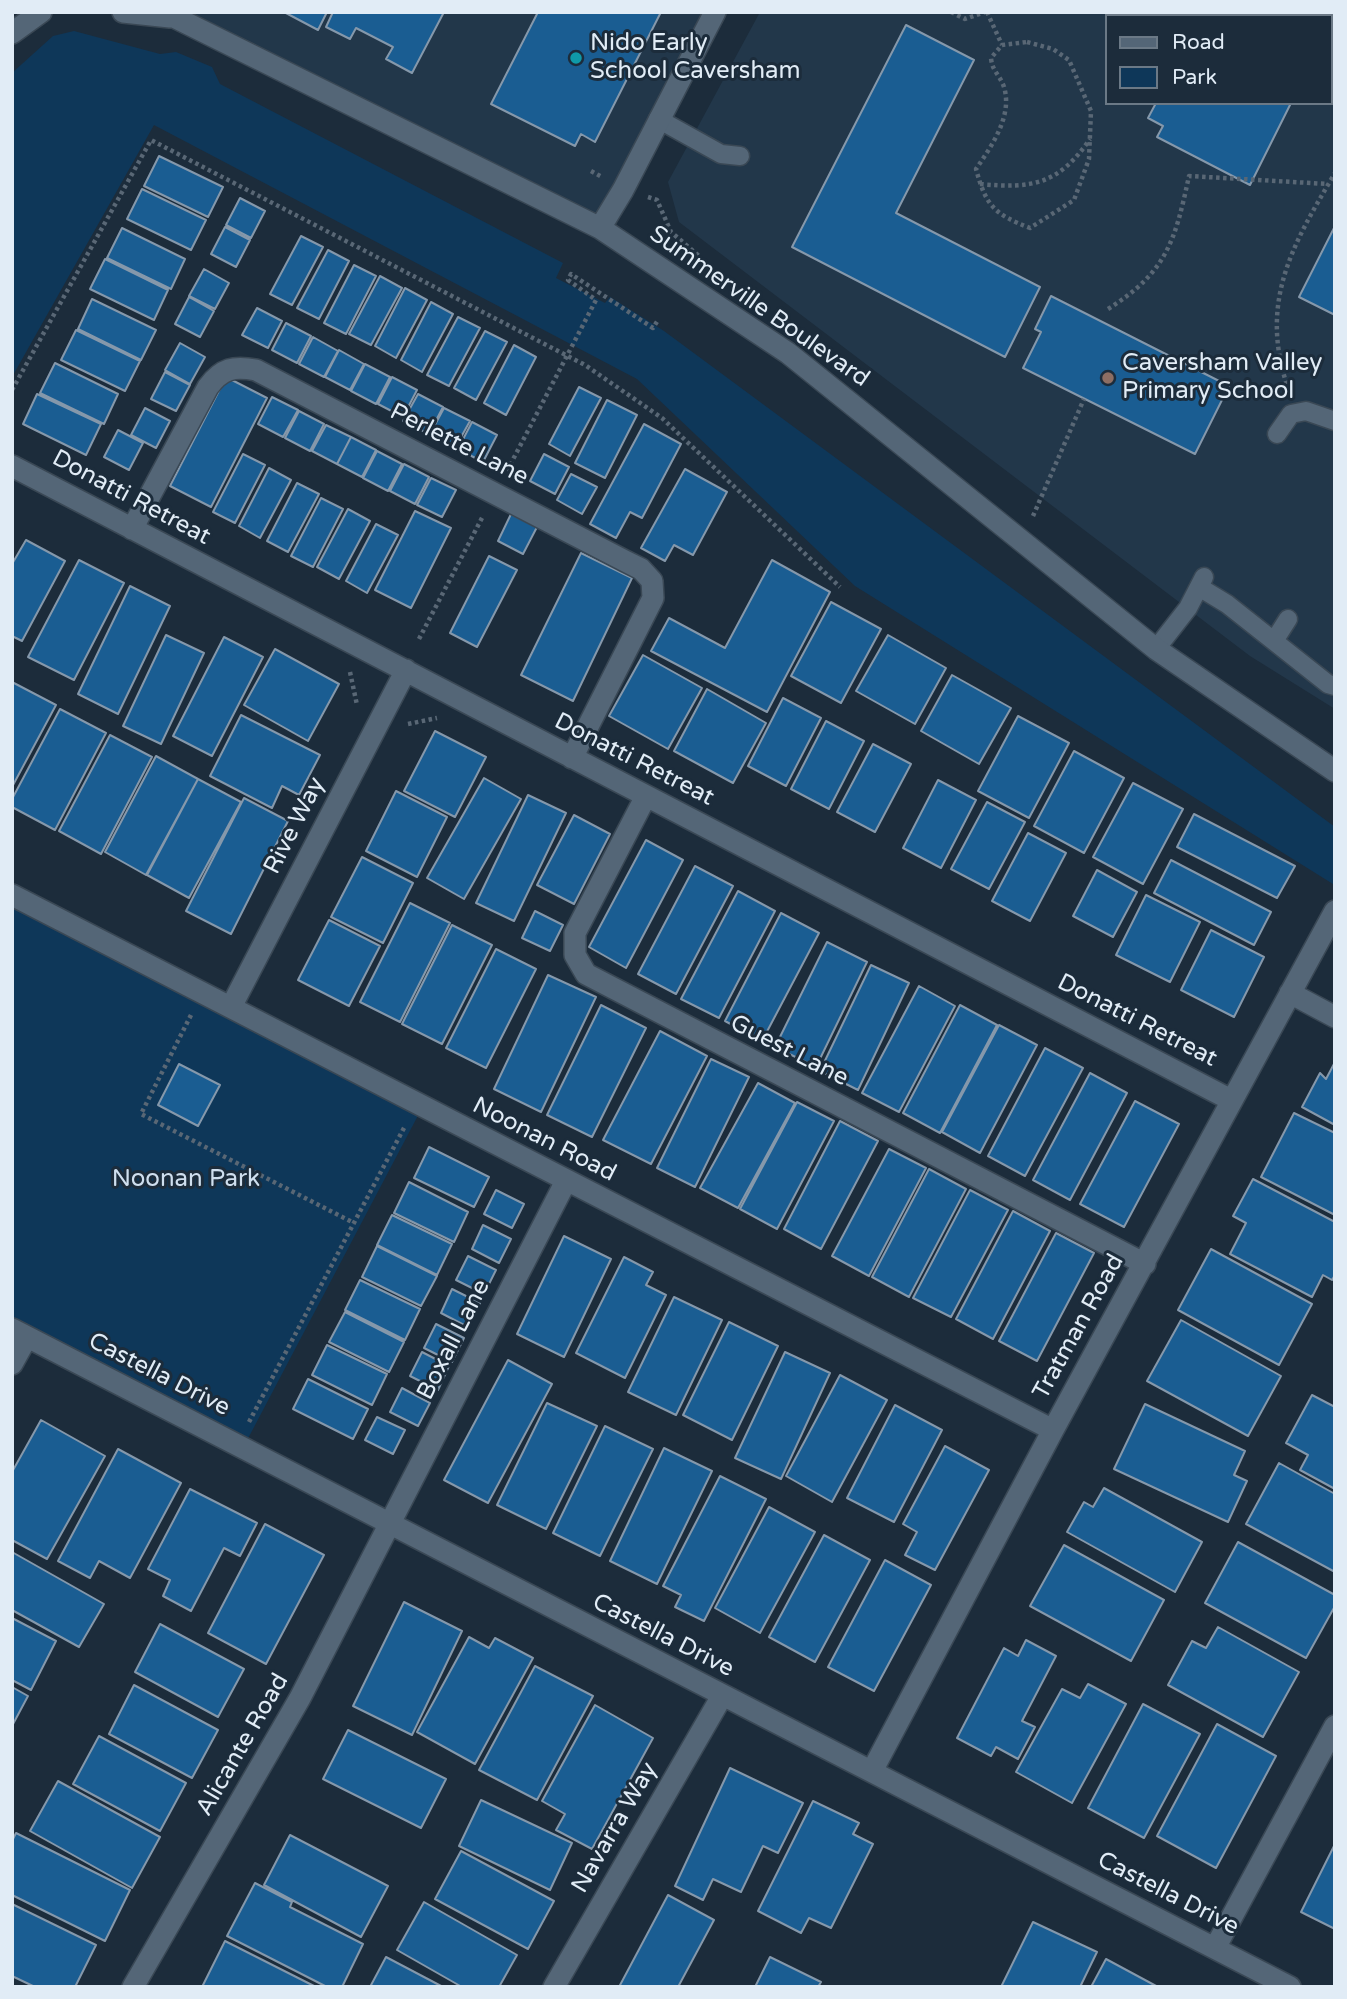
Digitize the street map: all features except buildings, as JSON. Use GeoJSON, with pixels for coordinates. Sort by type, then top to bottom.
{"type":"FeatureCollection","features":[{"type":"Feature","properties":{"kind":"street"},"geometry":{"type":"LineString","coordinates":[[12,33],[41,12]]}},
{"type":"Feature","properties":{"kind":"street","name":"Summerville Boulevard"},"geometry":{"type":"LineString","coordinates":[[123,12],[167,15],[600,228],[788,353],[1156,649],[1335,771]]}},
{"type":"Feature","properties":{"kind":"street"},"geometry":{"type":"LineString","coordinates":[[600,228],[623,190],[715,12]]}},
{"type":"Feature","properties":{"kind":"street","name":"Perlette Lane"},"geometry":{"type":"LineString","coordinates":[[131,529],[208,387],[217,375],[228,368],[241,367],[256,370],[613,554],[641,569],[652,581],[653,598],[572,758]]}},
{"type":"Feature","properties":{"kind":"street","name":"Donatti Retreat"},"geometry":{"type":"LineString","coordinates":[[12,466],[1231,1100]]}},
{"type":"Feature","properties":{"kind":"street","name":"Rive Way"},"geometry":{"type":"LineString","coordinates":[[231,1007],[406,670]]}},
{"type":"Feature","properties":{"kind":"street","name":"Guest Lane"},"geometry":{"type":"LineString","coordinates":[[646,796],[575,933],[575,955],[586,974],[1145,1264]]}},
{"type":"Feature","properties":{"kind":"street","name":"Noonan Road"},"geometry":{"type":"LineString","coordinates":[[13,898],[231,1007],[1053,1430]]}},
{"type":"Feature","properties":{"kind":"street","name":"Tratman Road"},"geometry":{"type":"LineString","coordinates":[[872,1771],[1053,1430],[1335,911]]}},
{"type":"Feature","properties":{"kind":"street"},"geometry":{"type":"LineString","coordinates":[[1290,993],[1335,1017]]}},
{"type":"Feature","properties":{"kind":"street","name":"Boxall Lane"},"geometry":{"type":"LineString","coordinates":[[389,1524],[566,1181]]}},
{"type":"Feature","properties":{"kind":"street"},"geometry":{"type":"LineString","coordinates":[[12,1364],[20,1333]]}},
{"type":"Feature","properties":{"kind":"street","name":"Castella Drive"},"geometry":{"type":"LineString","coordinates":[[20,1333],[1290,1987]]}},
{"type":"Feature","properties":{"kind":"street","name":"Alicante Road"},"geometry":{"type":"LineString","coordinates":[[134,1987],[300,1699],[389,1524]]}},
{"type":"Feature","properties":{"kind":"street","name":"Navarra Way"},"geometry":{"type":"LineString","coordinates":[[554,1987],[722,1696]]}},
{"type":"Feature","properties":{"kind":"street"},"geometry":{"type":"LineString","coordinates":[[1215,1948],[1335,1726]]}},
{"type":"Feature","properties":{"kind":"lane"},"geometry":{"type":"LineString","coordinates":[[659,119],[721,153],[740,156]]}},
{"type":"Feature","properties":{"kind":"lane"},"geometry":{"type":"LineString","coordinates":[[1277,434],[1291,414],[1323,415],[1335,421]]}},
{"type":"Feature","properties":{"kind":"lane"},"geometry":{"type":"LineString","coordinates":[[1156,649],[1188,608],[1202,582],[1328,684],[1335,686]]}},
{"type":"Feature","properties":{"kind":"lane"},"geometry":{"type":"LineString","coordinates":[[1274,641],[1288,619]]}},
{"type":"Feature","properties":{"kind":"path"},"geometry":{"type":"LineString","coordinates":[[951,12],[965,19],[986,12],[1002,45]]}},
{"type":"Feature","properties":{"kind":"path"},"geometry":{"type":"LineString","coordinates":[[1027,42],[1053,49],[1069,60],[1091,111],[1089,159],[1074,200],[1030,228],[1004,218],[984,199],[976,169],[991,147],[1005,114],[1004,87],[992,70],[991,58],[1002,45],[1027,42]]}},
{"type":"Feature","properties":{"kind":"path"},"geometry":{"type":"LineString","coordinates":[[980,184],[1017,188],[1042,183],[1066,169],[1090,138]]}},
{"type":"Feature","properties":{"kind":"path"},"geometry":{"type":"LineString","coordinates":[[12,390],[151,140],[566,355],[662,418],[840,587]]}},
{"type":"Feature","properties":{"kind":"path"},"geometry":{"type":"LineString","coordinates":[[1297,413],[1278,351],[1275,327],[1290,256],[1304,224],[1335,173]]}},
{"type":"Feature","properties":{"kind":"path"},"geometry":{"type":"LineString","coordinates":[[1108,309],[1138,290],[1170,249],[1189,176],[1328,184]]}},
{"type":"Feature","properties":{"kind":"path"},"geometry":{"type":"LineString","coordinates":[[623,190],[657,200],[671,232],[699,256],[682,281]]}},
{"type":"Feature","properties":{"kind":"path"},"geometry":{"type":"LineString","coordinates":[[566,355],[596,299],[568,280],[571,274],[653,328],[658,320]]}},
{"type":"Feature","properties":{"kind":"path"},"geometry":{"type":"LineString","coordinates":[[1023,540],[1084,399]]}},
{"type":"Feature","properties":{"kind":"path"},"geometry":{"type":"LineString","coordinates":[[193,1012],[141,1114],[354,1223]]}},
{"type":"Feature","properties":{"kind":"path"},"geometry":{"type":"LineString","coordinates":[[249,1422],[407,1122]]}},
{"type":"Feature","properties":{"kind":"shaded area"},"geometry":{"type":"Polygon","coordinates":[[[164,12],[715,12],[600,228],[164,12]]]}},
{"type":"Feature","properties":{"kind":"shaded area","name":"Caversham Valley Primary School"},"geometry":{"type":"Polygon","coordinates":[[[760,12],[1335,12],[1335,709],[1250,656],[679,222],[668,182],[760,12]]]}},
{"type":"Feature","properties":{"kind":"green space"},"geometry":{"type":"Polygon","coordinates":[[[74,31],[160,54],[176,52],[212,67],[220,84],[563,263],[556,278],[605,303],[610,297],[664,331],[1335,827],[1333,884],[855,586],[637,379],[154,125],[12,377],[12,73],[53,36],[74,31]]]}},
{"type":"Feature","properties":{"kind":"green space","name":"Noonan Park"},"geometry":{"type":"Polygon","coordinates":[[[12,903],[423,1106],[243,1448],[12,1329],[12,903]]]}},
{"type":"Feature","properties":{"kind":"place","name":"Nido Early School Caversham"},"geometry":{"type":"Point","coordinates":[576,58]}},
{"type":"Feature","properties":{"kind":"place","name":"Caversham Valley Primary School"},"geometry":{"type":"Point","coordinates":[1108,378]}}]}
